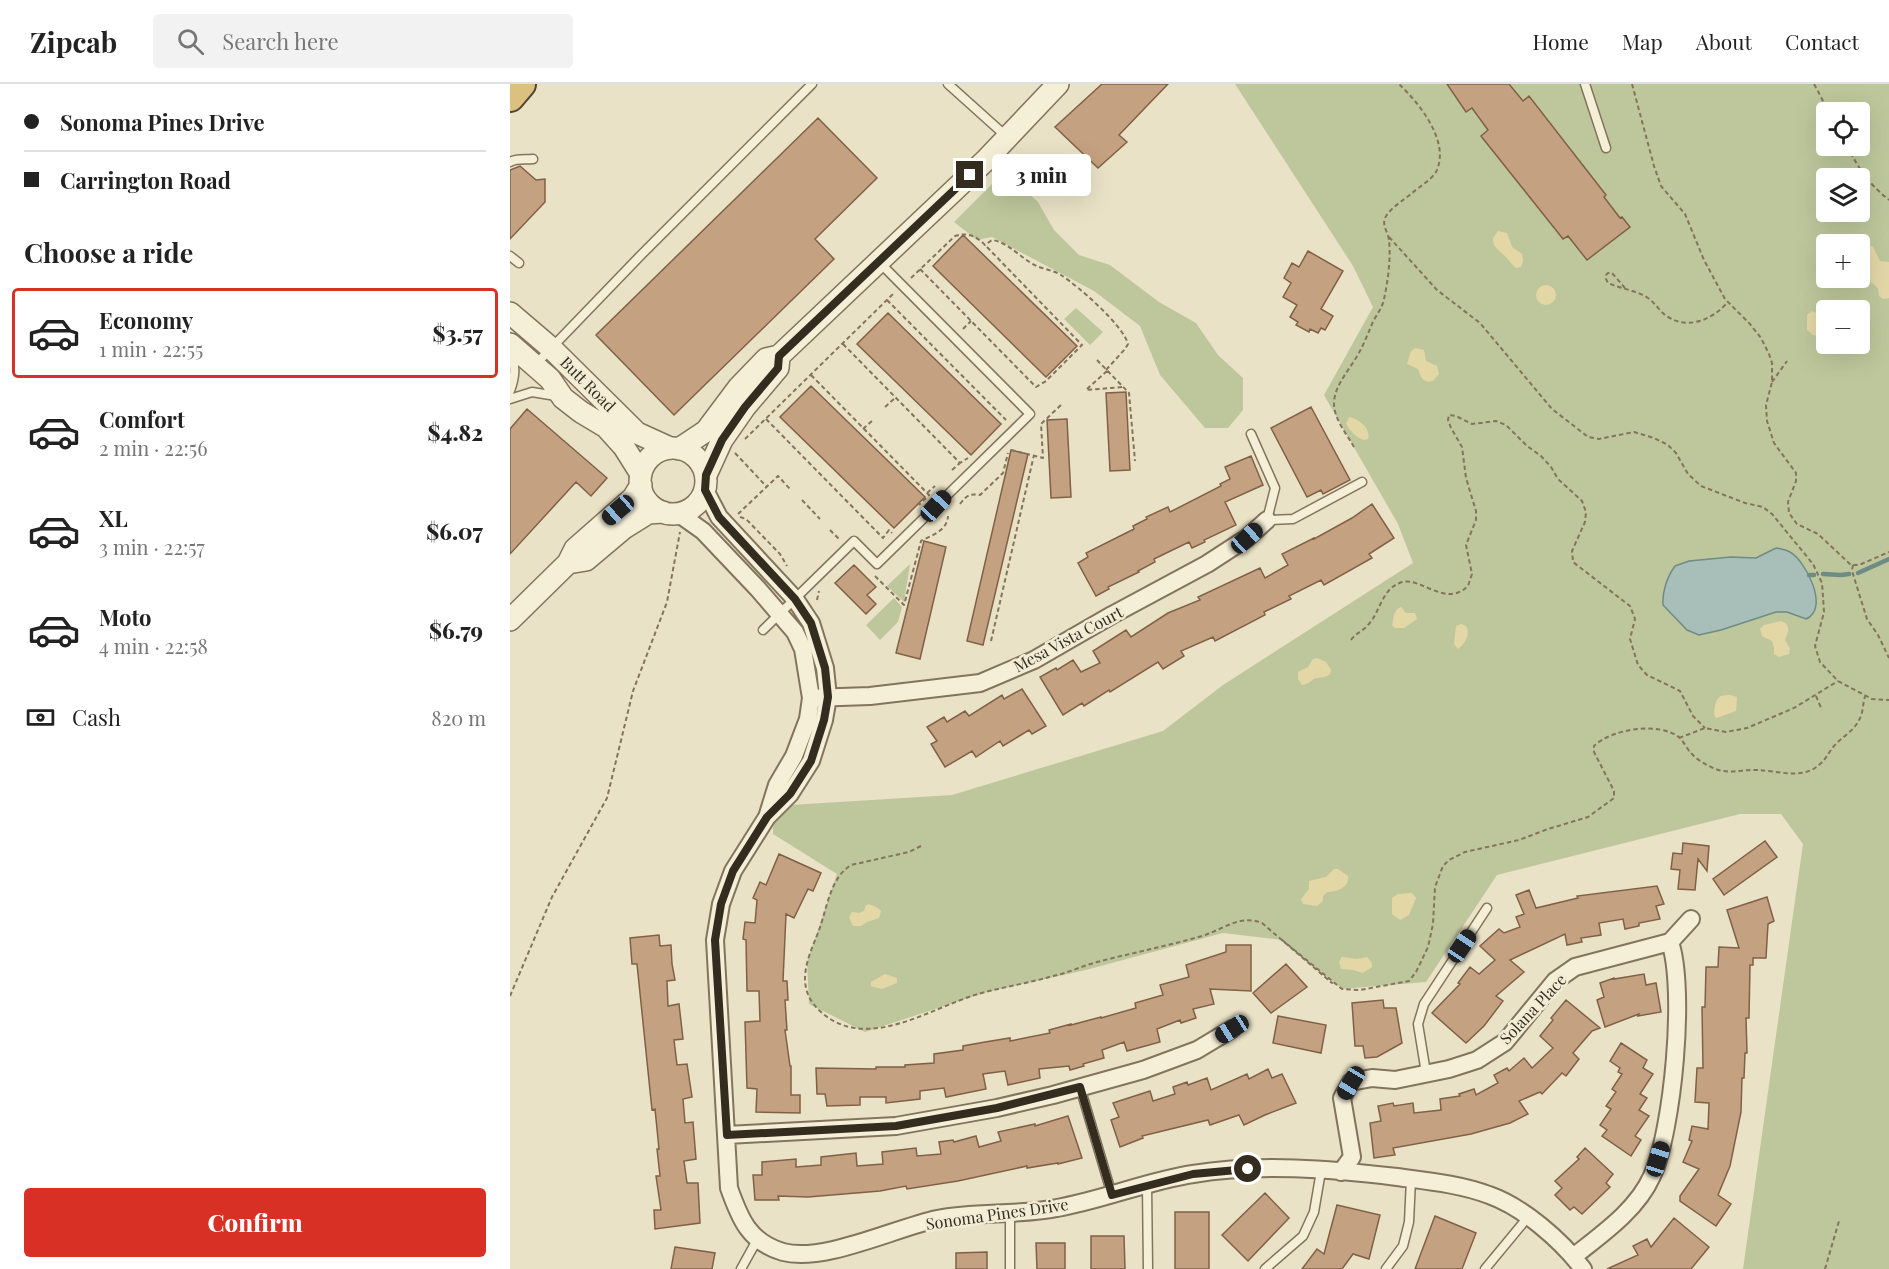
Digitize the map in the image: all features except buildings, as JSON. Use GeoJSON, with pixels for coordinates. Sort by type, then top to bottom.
{"type":"FeatureCollection","features":[{"type":"Feature","properties":{"kind":"highway"},"geometry":{"type":"LineString","coordinates":[[510,97],[521,84]]}},
{"type":"Feature","properties":{"kind":"street"},"geometry":{"type":"LineString","coordinates":[[510,621],[568,563],[575,549],[633,498],[645,465],[651,457],[706,431],[739,387],[766,359],[779,356],[879,262],[985,161],[1058,84]]}},
{"type":"Feature","properties":{"kind":"street","name":"Butt Road"},"geometry":{"type":"LineString","coordinates":[[510,313],[551,348],[637,433],[674,448]]}},
{"type":"Feature","properties":{"kind":"street","name":"Butt Road"},"geometry":{"type":"LineString","coordinates":[[510,344],[550,379],[563,398],[606,427],[624,447],[641,480]]}},
{"type":"Feature","properties":{"kind":"street"},"geometry":{"type":"LineString","coordinates":[[568,563],[586,560],[624,528],[648,513],[675,517],[696,506],[722,440],[745,407],[778,368],[779,356]]}},
{"type":"Feature","properties":{"kind":"street"},"geometry":{"type":"LineString","coordinates":[[674,448],[688,452],[697,458],[703,466],[706,483]]}},
{"type":"Feature","properties":{"kind":"street"},"geometry":{"type":"LineString","coordinates":[[641,480],[643,494],[648,502],[675,517]]}},
{"type":"Feature","properties":{"kind":"street","name":"Sonoma Pines Drive"},"geometry":{"type":"LineString","coordinates":[[706,483],[719,517],[795,599],[811,623],[825,668],[820,697]]}},
{"type":"Feature","properties":{"kind":"street","name":"Sonoma Pines Drive"},"geometry":{"type":"LineString","coordinates":[[675,517],[703,531],[795,632],[804,650],[820,697],[824,720],[811,761],[790,794],[767,817],[733,871],[721,904],[715,940],[729,1188],[739,1217],[757,1240],[784,1253],[820,1254],[938,1219],[1056,1209],[1193,1174],[1293,1168],[1434,1181],[1488,1194],[1511,1205],[1528,1217],[1578,1263]]}},
{"type":"Feature","properties":{"kind":"street","name":"Mesa Vista Court"},"geometry":{"type":"LineString","coordinates":[[820,697],[870,696],[980,683],[1034,660],[1207,564],[1247,538],[1267,520]]}},
{"type":"Feature","properties":{"kind":"street"},"geometry":{"type":"LineString","coordinates":[[1578,1263],[1627,1213],[1652,1177],[1663,1141],[1673,1068],[1677,1013],[1675,957],[1670,942],[1691,919]]}},
{"type":"Feature","properties":{"kind":"street","name":"Solana Place"},"geometry":{"type":"LineString","coordinates":[[1341,1172],[1352,1157],[1342,1098],[1351,1083],[1372,1077],[1395,1080],[1477,1060],[1505,1042],[1555,981],[1575,967],[1670,942]]}},
{"type":"Feature","properties":{"kind":"street"},"geometry":{"type":"LineString","coordinates":[[727,1135],[896,1126],[997,1108],[1143,1070],[1197,1050],[1232,1029]]}},
{"type":"Feature","properties":{"kind":"lane"},"geometry":{"type":"LineString","coordinates":[[535,365],[812,84]]}},
{"type":"Feature","properties":{"kind":"lane"},"geometry":{"type":"LineString","coordinates":[[948,84],[1006,137]]}},
{"type":"Feature","properties":{"kind":"lane"},"geometry":{"type":"LineString","coordinates":[[1586,84],[1605,148]]}},
{"type":"Feature","properties":{"kind":"lane"},"geometry":{"type":"LineString","coordinates":[[510,162],[515,159],[533,159]]}},
{"type":"Feature","properties":{"kind":"lane"},"geometry":{"type":"LineString","coordinates":[[510,256],[519,263]]}},
{"type":"Feature","properties":{"kind":"lane"},"geometry":{"type":"LineString","coordinates":[[762,630],[854,541],[877,564],[1030,414],[879,262]]}},
{"type":"Feature","properties":{"kind":"lane"},"geometry":{"type":"LineString","coordinates":[[510,350],[515,365],[515,375],[510,391]]}},
{"type":"Feature","properties":{"kind":"lane"},"geometry":{"type":"LineString","coordinates":[[510,399],[532,392],[563,398]]}},
{"type":"Feature","properties":{"kind":"lane"},"geometry":{"type":"LineString","coordinates":[[1251,434],[1275,488],[1267,520],[1293,519],[1362,482]]}},
{"type":"Feature","properties":{"kind":"lane"},"geometry":{"type":"LineString","coordinates":[[1426,1074],[1418,1024],[1424,1004],[1488,908]]}},
{"type":"Feature","properties":{"kind":"lane"},"geometry":{"type":"LineString","coordinates":[[1080,1087],[1112,1195]]}},
{"type":"Feature","properties":{"kind":"lane"},"geometry":{"type":"LineString","coordinates":[[1265,1269],[1303,1236],[1314,1212],[1320,1171]]}},
{"type":"Feature","properties":{"kind":"lane"},"geometry":{"type":"LineString","coordinates":[[1386,1269],[1403,1246],[1409,1222],[1411,1179]]}},
{"type":"Feature","properties":{"kind":"lane"},"geometry":{"type":"LineString","coordinates":[[1147,1185],[1148,1269]]}},
{"type":"Feature","properties":{"kind":"lane"},"geometry":{"type":"LineString","coordinates":[[1010,1212],[1010,1269]]}},
{"type":"Feature","properties":{"kind":"lane"},"geometry":{"type":"LineString","coordinates":[[1485,1269],[1528,1217]]}},
{"type":"Feature","properties":{"kind":"lane"},"geometry":{"type":"LineString","coordinates":[[741,1269],[757,1240]]}},
{"type":"Feature","properties":{"kind":"path"},"geometry":{"type":"LineString","coordinates":[[1399,84],[1410,95],[1433,129],[1439,155],[1437,169],[1433,175],[1387,215],[1384,224],[1389,237],[1437,291],[1480,323],[1509,356],[1522,376],[1552,409],[1588,437],[1599,440],[1634,432],[1654,438],[1676,453],[1688,474],[1701,486],[1745,503],[1763,507],[1773,514],[1809,558],[1820,577],[1824,612],[1815,649],[1820,662],[1838,681],[1872,699],[1889,700]]}},
{"type":"Feature","properties":{"kind":"path"},"geometry":{"type":"LineString","coordinates":[[1632,84],[1659,182],[1685,214],[1719,289],[1728,302],[1750,324],[1766,347],[1771,360],[1773,382],[1765,410],[1774,443],[1796,473],[1796,481],[1788,502],[1789,513],[1797,524],[1818,534],[1851,565],[1859,565],[1889,552]]}},
{"type":"Feature","properties":{"kind":"path"},"geometry":{"type":"LineString","coordinates":[[1815,84],[1824,102]]}},
{"type":"Feature","properties":{"kind":"path"},"geometry":{"type":"LineString","coordinates":[[1852,156],[1871,185],[1889,200]]}},
{"type":"Feature","properties":{"kind":"path"},"geometry":{"type":"LineString","coordinates":[[911,278],[955,236],[962,234],[976,237],[1086,348]]}},
{"type":"Feature","properties":{"kind":"path"},"geometry":{"type":"LineString","coordinates":[[1354,447],[1338,420],[1334,409],[1334,399],[1341,381],[1357,358],[1383,306],[1388,274],[1389,237]]}},
{"type":"Feature","properties":{"kind":"path"},"geometry":{"type":"LineString","coordinates":[[985,245],[992,240],[999,241],[1032,264],[1060,275],[1103,311],[1125,335],[1128,344],[1086,390],[1123,387]]}},
{"type":"Feature","properties":{"kind":"path"},"geometry":{"type":"LineString","coordinates":[[920,269],[1036,387],[1046,381],[1082,345]]}},
{"type":"Feature","properties":{"kind":"path"},"geometry":{"type":"LineString","coordinates":[[1625,288],[1612,273],[1609,272],[1606,275],[1605,279],[1608,283],[1649,298],[1667,316],[1686,322],[1704,320],[1714,315],[1728,302]]}},
{"type":"Feature","properties":{"kind":"path"},"geometry":{"type":"LineString","coordinates":[[741,443],[897,291]]}},
{"type":"Feature","properties":{"kind":"path"},"geometry":{"type":"LineString","coordinates":[[887,300],[1006,421]]}},
{"type":"Feature","properties":{"kind":"path"},"geometry":{"type":"LineString","coordinates":[[960,331],[971,321]]}},
{"type":"Feature","properties":{"kind":"path"},"geometry":{"type":"LineString","coordinates":[[843,344],[960,463]]}},
{"type":"Feature","properties":{"kind":"path"},"geometry":{"type":"LineString","coordinates":[[939,352],[944,347]]}},
{"type":"Feature","properties":{"kind":"path"},"geometry":{"type":"LineString","coordinates":[[1097,360],[1129,393],[1135,461]]}},
{"type":"Feature","properties":{"kind":"path"},"geometry":{"type":"LineString","coordinates":[[1773,382],[1787,361]]}},
{"type":"Feature","properties":{"kind":"path"},"geometry":{"type":"LineString","coordinates":[[811,375],[927,493]]}},
{"type":"Feature","properties":{"kind":"path"},"geometry":{"type":"LineString","coordinates":[[885,407],[896,398]]}},
{"type":"Feature","properties":{"kind":"path"},"geometry":{"type":"LineString","coordinates":[[960,504],[966,497],[973,494],[980,495],[1003,473],[1009,449],[1043,458],[1041,424],[1062,404]]}},
{"type":"Feature","properties":{"kind":"path"},"geometry":{"type":"LineString","coordinates":[[1351,640],[1369,624],[1389,591],[1399,584],[1408,581],[1430,590],[1448,593],[1460,591],[1468,586],[1472,574],[1466,545],[1476,520],[1476,511],[1466,478],[1462,447],[1451,428],[1448,417],[1453,415],[1472,424],[1502,422],[1541,456],[1558,479],[1582,501],[1586,512],[1585,522],[1572,550],[1572,562],[1630,606],[1635,619],[1630,639],[1638,665],[1658,682],[1680,692],[1693,716],[1705,728],[1721,732],[1744,729],[1773,718],[1816,696],[1838,681]]}},
{"type":"Feature","properties":{"kind":"path"},"geometry":{"type":"LineString","coordinates":[[766,419],[883,538],[889,530],[892,533]]}},
{"type":"Feature","properties":{"kind":"path"},"geometry":{"type":"LineString","coordinates":[[863,429],[874,419]]}},
{"type":"Feature","properties":{"kind":"path"},"geometry":{"type":"LineString","coordinates":[[733,451],[767,486]]}},
{"type":"Feature","properties":{"kind":"path"},"geometry":{"type":"LineString","coordinates":[[952,470],[971,455]]}},
{"type":"Feature","properties":{"kind":"path"},"geometry":{"type":"LineString","coordinates":[[991,641],[1034,455]]}},
{"type":"Feature","properties":{"kind":"path"},"geometry":{"type":"LineString","coordinates":[[789,569],[780,554],[746,519],[736,516],[778,476],[790,489]]}},
{"type":"Feature","properties":{"kind":"path"},"geometry":{"type":"LineString","coordinates":[[914,510],[935,486]]}},
{"type":"Feature","properties":{"kind":"path"},"geometry":{"type":"LineString","coordinates":[[802,500],[820,519]]}},
{"type":"Feature","properties":{"kind":"path"},"geometry":{"type":"LineString","coordinates":[[510,996],[552,897],[607,798],[633,691],[667,602],[675,517]]}},
{"type":"Feature","properties":{"kind":"path"},"geometry":{"type":"LineString","coordinates":[[831,530],[842,542]]}},
{"type":"Feature","properties":{"kind":"path"},"geometry":{"type":"LineString","coordinates":[[1853,565],[1852,571],[1865,615],[1889,658]]}},
{"type":"Feature","properties":{"kind":"path"},"geometry":{"type":"LineString","coordinates":[[921,846],[909,852],[851,865],[844,869],[834,884],[805,974],[809,999],[815,1007],[835,1022],[848,1027],[887,1026],[914,1019],[974,995],[1196,938],[1226,925],[1248,920],[1262,923],[1342,990],[1360,990],[1409,981],[1416,972],[1428,947],[1433,924],[1435,887],[1443,866],[1449,860],[1465,852],[1519,840],[1588,817],[1614,798],[1614,791],[1594,750],[1595,745],[1608,736],[1644,729],[1664,732],[1680,738],[1696,758],[1722,771],[1807,772],[1820,765],[1834,746],[1857,724],[1862,716],[1866,694]]}},
{"type":"Feature","properties":{"kind":"path"},"geometry":{"type":"LineString","coordinates":[[1816,696],[1822,710]]}},
{"type":"Feature","properties":{"kind":"path"},"geometry":{"type":"LineString","coordinates":[[1680,738],[1705,728]]}},
{"type":"Feature","properties":{"kind":"path"},"geometry":{"type":"LineString","coordinates":[[1282,940],[1290,948],[1332,983],[1307,963],[1282,940]]}},
{"type":"Feature","properties":{"kind":"path"},"geometry":{"type":"LineString","coordinates":[[1825,1269],[1839,1221]]}},
{"type":"Feature","properties":{"kind":"green space"},"geometry":{"type":"Polygon","coordinates":[[[1235,84],[1889,84],[1889,1269],[1743,1269],[1803,844],[1781,814],[1740,814],[1497,875],[1426,982],[1342,989],[1282,940],[1223,933],[1086,970],[987,992],[865,1032],[809,1004],[807,962],[837,874],[773,834],[773,823],[791,805],[952,795],[1163,731],[1223,685],[1413,563],[1398,524],[1324,395],[1373,307],[1353,266],[1235,84]]]}},
{"type":"Feature","properties":{"kind":"green space"},"geometry":{"type":"Polygon","coordinates":[[[1005,171],[1038,202],[1054,230],[1079,255],[1110,265],[1159,302],[1196,323],[1218,355],[1243,378],[1243,410],[1228,428],[1205,428],[1160,375],[1140,326],[1094,291],[992,237],[977,240],[954,222],[1005,171]]]}},
{"type":"Feature","properties":{"kind":"green space"},"geometry":{"type":"Polygon","coordinates":[[[1076,308],[1103,332],[1090,345],[1064,319],[1076,308]]]}},
{"type":"Feature","properties":{"kind":"green space"},"geometry":{"type":"Polygon","coordinates":[[[910,564],[904,602],[887,586],[910,564]]]}},
{"type":"Feature","properties":{"kind":"green space"},"geometry":{"type":"Polygon","coordinates":[[[894,598],[902,607],[898,622],[880,640],[866,625],[894,598]]]}},
{"type":"Feature","properties":{"kind":"sand"},"geometry":{"type":"Polygon","coordinates":[[[1498,231],[1507,233],[1512,247],[1522,254],[1521,267],[1516,268],[1495,246],[1493,238],[1498,231]]]}},
{"type":"Feature","properties":{"kind":"sand"},"geometry":{"type":"Polygon","coordinates":[[[1870,245],[1880,261],[1889,262],[1889,298],[1883,299],[1879,296],[1878,288],[1871,282],[1870,245]]]}},
{"type":"Feature","properties":{"kind":"sand"},"geometry":{"type":"Polygon","coordinates":[[[1546,285],[1553,288],[1556,295],[1553,302],[1546,305],[1539,302],[1536,295],[1539,288],[1546,285]]]}},
{"type":"Feature","properties":{"kind":"sand"},"geometry":{"type":"Polygon","coordinates":[[[1812,311],[1816,313],[1816,336],[1807,330],[1807,315],[1812,311]]]}},
{"type":"Feature","properties":{"kind":"sand"},"geometry":{"type":"Polygon","coordinates":[[[1415,348],[1424,350],[1426,361],[1437,366],[1439,374],[1433,381],[1424,380],[1418,369],[1407,364],[1411,351],[1415,348]]]}},
{"type":"Feature","properties":{"kind":"sand"},"geometry":{"type":"Polygon","coordinates":[[[1349,417],[1363,425],[1368,431],[1368,439],[1361,439],[1352,432],[1346,424],[1349,417]]]}},
{"type":"Feature","properties":{"kind":"sand"},"geometry":{"type":"Polygon","coordinates":[[[1401,607],[1406,613],[1415,613],[1417,619],[1404,628],[1395,628],[1392,625],[1394,614],[1401,607]]]}},
{"type":"Feature","properties":{"kind":"sand"},"geometry":{"type":"Polygon","coordinates":[[[1781,621],[1788,627],[1785,640],[1790,649],[1789,654],[1779,657],[1774,654],[1772,641],[1762,636],[1760,629],[1764,625],[1781,621]]]}},
{"type":"Feature","properties":{"kind":"sand"},"geometry":{"type":"Polygon","coordinates":[[[1461,624],[1466,626],[1468,635],[1458,649],[1454,644],[1456,626],[1461,624]]]}},
{"type":"Feature","properties":{"kind":"sand"},"geometry":{"type":"Polygon","coordinates":[[[1317,658],[1326,662],[1331,670],[1330,674],[1302,685],[1298,679],[1298,672],[1308,667],[1313,659],[1317,658]]]}},
{"type":"Feature","properties":{"kind":"sand"},"geometry":{"type":"Polygon","coordinates":[[[1721,696],[1737,697],[1736,711],[1715,717],[1714,709],[1717,700],[1721,696]]]}},
{"type":"Feature","properties":{"kind":"sand"},"geometry":{"type":"Polygon","coordinates":[[[1334,869],[1348,876],[1345,886],[1339,890],[1327,892],[1323,896],[1323,901],[1317,906],[1303,904],[1301,899],[1309,889],[1309,881],[1326,877],[1334,869]]]}},
{"type":"Feature","properties":{"kind":"sand"},"geometry":{"type":"Polygon","coordinates":[[[1412,893],[1416,898],[1409,915],[1400,920],[1392,914],[1392,898],[1398,894],[1412,893]]]}},
{"type":"Feature","properties":{"kind":"sand"},"geometry":{"type":"Polygon","coordinates":[[[869,904],[881,911],[879,918],[861,926],[853,926],[849,917],[852,912],[864,911],[866,905],[869,904]]]}},
{"type":"Feature","properties":{"kind":"sand"},"geometry":{"type":"Polygon","coordinates":[[[1342,957],[1357,959],[1367,957],[1372,967],[1363,973],[1341,969],[1339,962],[1342,957]]]}},
{"type":"Feature","properties":{"kind":"sand"},"geometry":{"type":"Polygon","coordinates":[[[885,974],[897,978],[897,983],[882,989],[871,986],[871,982],[885,974]]]}},
{"type":"Feature","properties":{"kind":"water"},"geometry":{"type":"Polygon","coordinates":[[[1776,548],[1788,551],[1796,557],[1803,565],[1813,585],[1816,606],[1813,614],[1806,619],[1787,612],[1776,612],[1699,635],[1687,630],[1663,605],[1666,585],[1675,566],[1689,561],[1731,557],[1756,558],[1776,548]]]}},
{"type":"Feature","properties":{"kind":"waterway"},"geometry":{"type":"LineString","coordinates":[[1858,573],[1889,559]]}},
{"type":"Feature","properties":{"kind":"waterway"},"geometry":{"type":"LineString","coordinates":[[1823,574],[1849,574]]}},
{"type":"Feature","properties":{"kind":"waterway"},"geometry":{"type":"LineString","coordinates":[[1809,575],[1814,575]]}},
{"type":"Feature","properties":{"kind":"route"},"geometry":{"type":"LineString","coordinates":[[970,175],[779,356],[778,368],[745,407],[722,440],[706,475],[705,490],[719,517],[795,599],[811,623],[825,668],[828,697],[824,720],[811,761],[790,794],[767,817],[733,871],[721,904],[715,940],[727,1135],[896,1126],[997,1108],[1080,1087],[1112,1195],[1193,1174],[1248,1169]]}}]}
